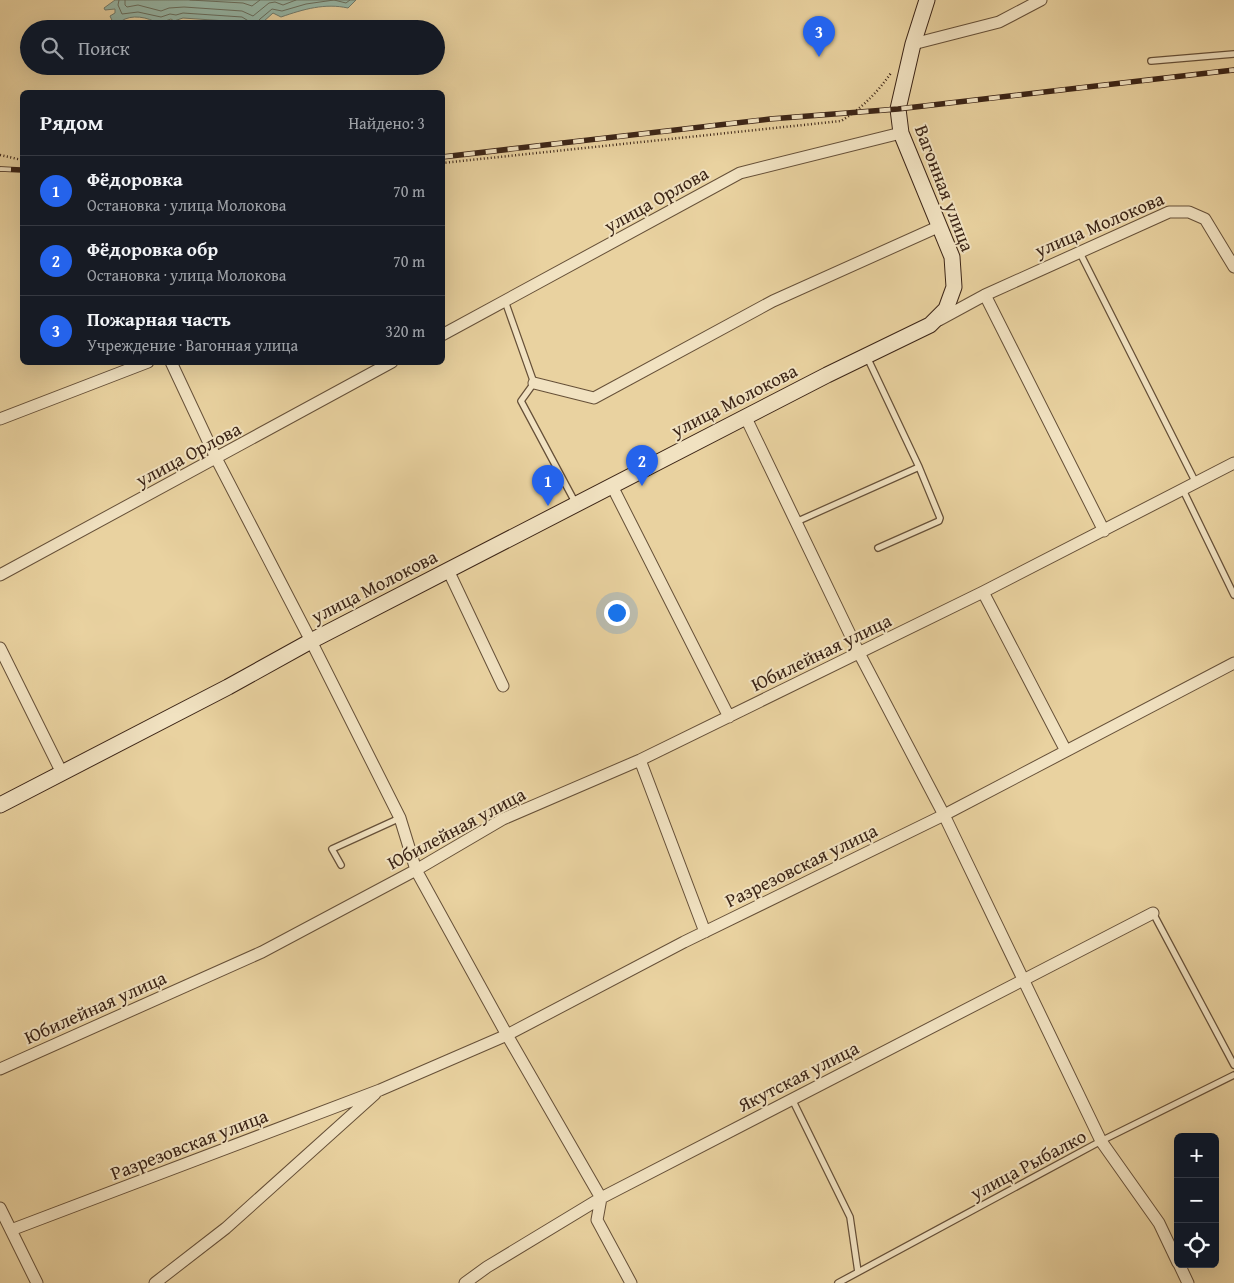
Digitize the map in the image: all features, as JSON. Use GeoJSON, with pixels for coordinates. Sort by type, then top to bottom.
{"type":"FeatureCollection","features":[{"type":"Feature","properties":{"kind":"street","name":"Вагонная улица"},"geometry":{"type":"LineString","coordinates":[[927,0],[913,44],[898,109],[900,133],[952,257],[954,287],[946,309],[930,326]]}},
{"type":"Feature","properties":{"kind":"street"},"geometry":{"type":"LineString","coordinates":[[913,44],[999,22],[1041,0]]}},
{"type":"Feature","properties":{"kind":"street","name":"улица Орлова"},"geometry":{"type":"LineString","coordinates":[[445,333],[740,173],[900,133]]}},
{"type":"Feature","properties":{"kind":"street","name":"улица Молокова"},"geometry":{"type":"LineString","coordinates":[[0,806],[228,687],[311,641],[866,355],[930,326],[985,295],[1169,212],[1189,212],[1205,219],[1234,267]]}},
{"type":"Feature","properties":{"kind":"street"},"geometry":{"type":"LineString","coordinates":[[534,383],[594,398],[773,301],[940,226]]}},
{"type":"Feature","properties":{"kind":"street"},"geometry":{"type":"LineString","coordinates":[[985,295],[1104,530]]}},
{"type":"Feature","properties":{"kind":"street"},"geometry":{"type":"LineString","coordinates":[[0,420],[140,365]]}},
{"type":"Feature","properties":{"kind":"street"},"geometry":{"type":"LineString","coordinates":[[172,365],[216,458],[400,818],[416,870],[506,1035],[601,1198],[597,1220],[631,1283]]}},
{"type":"Feature","properties":{"kind":"street","name":"улица Орлова"},"geometry":{"type":"LineString","coordinates":[[0,575],[386,365]]}},
{"type":"Feature","properties":{"kind":"street"},"geometry":{"type":"LineString","coordinates":[[746,418],[859,653],[944,815],[1101,1141],[1159,1222],[1174,1254]]}},
{"type":"Feature","properties":{"kind":"street","name":"Юбилейная улица"},"geometry":{"type":"LineString","coordinates":[[0,1069],[262,952],[416,870],[502,819],[640,760],[729,717],[983,592],[1234,463]]}},
{"type":"Feature","properties":{"kind":"street"},"geometry":{"type":"LineString","coordinates":[[612,486],[729,717]]}},
{"type":"Feature","properties":{"kind":"street"},"geometry":{"type":"LineString","coordinates":[[448,570],[503,686]]}},
{"type":"Feature","properties":{"kind":"street"},"geometry":{"type":"LineString","coordinates":[[983,592],[1066,751]]}},
{"type":"Feature","properties":{"kind":"street"},"geometry":{"type":"LineString","coordinates":[[0,648],[62,773]]}},
{"type":"Feature","properties":{"kind":"street","name":"Разрезовская улица"},"geometry":{"type":"LineString","coordinates":[[11,1230],[380,1090],[506,1035],[705,932],[944,815],[1234,663]]}},
{"type":"Feature","properties":{"kind":"street"},"geometry":{"type":"LineString","coordinates":[[640,760],[705,932]]}},
{"type":"Feature","properties":{"kind":"street","name":"Якутская улица"},"geometry":{"type":"LineString","coordinates":[[466,1283],[487,1267],[601,1198],[1153,913]]}},
{"type":"Feature","properties":{"kind":"street","name":"Разрезовская улица"},"geometry":{"type":"LineString","coordinates":[[155,1283],[226,1228],[380,1090]]}},
{"type":"Feature","properties":{"kind":"street"},"geometry":{"type":"LineString","coordinates":[[0,1208],[37,1283]]}},
{"type":"Feature","properties":{"kind":"street"},"geometry":{"type":"LineString","coordinates":[[1180,1268],[1188,1283]]}},
{"type":"Feature","properties":{"kind":"lane"},"geometry":{"type":"LineString","coordinates":[[1151,61],[1234,54]]}},
{"type":"Feature","properties":{"kind":"lane"},"geometry":{"type":"LineString","coordinates":[[1080,253],[1196,483]]}},
{"type":"Feature","properties":{"kind":"lane"},"geometry":{"type":"LineString","coordinates":[[505,301],[534,383],[521,401],[576,504]]}},
{"type":"Feature","properties":{"kind":"lane"},"geometry":{"type":"LineString","coordinates":[[866,355],[939,514],[939,521],[878,548]]}},
{"type":"Feature","properties":{"kind":"lane"},"geometry":{"type":"LineString","coordinates":[[796,522],[919,467]]}},
{"type":"Feature","properties":{"kind":"lane"},"geometry":{"type":"LineString","coordinates":[[1183,490],[1234,595]]}},
{"type":"Feature","properties":{"kind":"lane"},"geometry":{"type":"LineString","coordinates":[[341,865],[332,848],[400,818]]}},
{"type":"Feature","properties":{"kind":"lane"},"geometry":{"type":"LineString","coordinates":[[1153,913],[1234,1065]]}},
{"type":"Feature","properties":{"kind":"lane","name":"улица Рыбалко"},"geometry":{"type":"LineString","coordinates":[[838,1283],[1101,1141],[1234,1076]]}},
{"type":"Feature","properties":{"kind":"lane"},"geometry":{"type":"LineString","coordinates":[[792,1100],[850,1217],[858,1272]]}},
{"type":"Feature","properties":{"kind":"path"},"geometry":{"type":"LineString","coordinates":[[445,164],[841,121],[855,112],[878,91],[896,68]]}},
{"type":"Feature","properties":{"kind":"path"},"geometry":{"type":"LineString","coordinates":[[0,155],[20,160]]}},
{"type":"Feature","properties":{"kind":"water"},"geometry":{"type":"Polygon","coordinates":[[[115,0],[356,0],[348,8],[331,6],[314,8],[281,17],[273,13],[265,20],[183,18],[177,20],[152,20],[135,17],[124,20],[112,20],[110,16],[115,13],[115,9],[105,10],[104,8],[115,0]]]}},
{"type":"Feature","properties":{"kind":"railway"},"geometry":{"type":"LineString","coordinates":[[445,157],[770,119],[898,109],[1234,70]]}},
{"type":"Feature","properties":{"kind":"railway"},"geometry":{"type":"LineString","coordinates":[[0,169],[20,170]]}},
{"type":"Feature","properties":{"kind":"place","name":"Пожарная часть"},"geometry":{"type":"Point","coordinates":[819,57]}},
{"type":"Feature","properties":{"kind":"place","name":"Фёдоровка обр"},"geometry":{"type":"Point","coordinates":[642,486]}},
{"type":"Feature","properties":{"kind":"place","name":"Фёдоровка"},"geometry":{"type":"Point","coordinates":[548,506]}}]}
